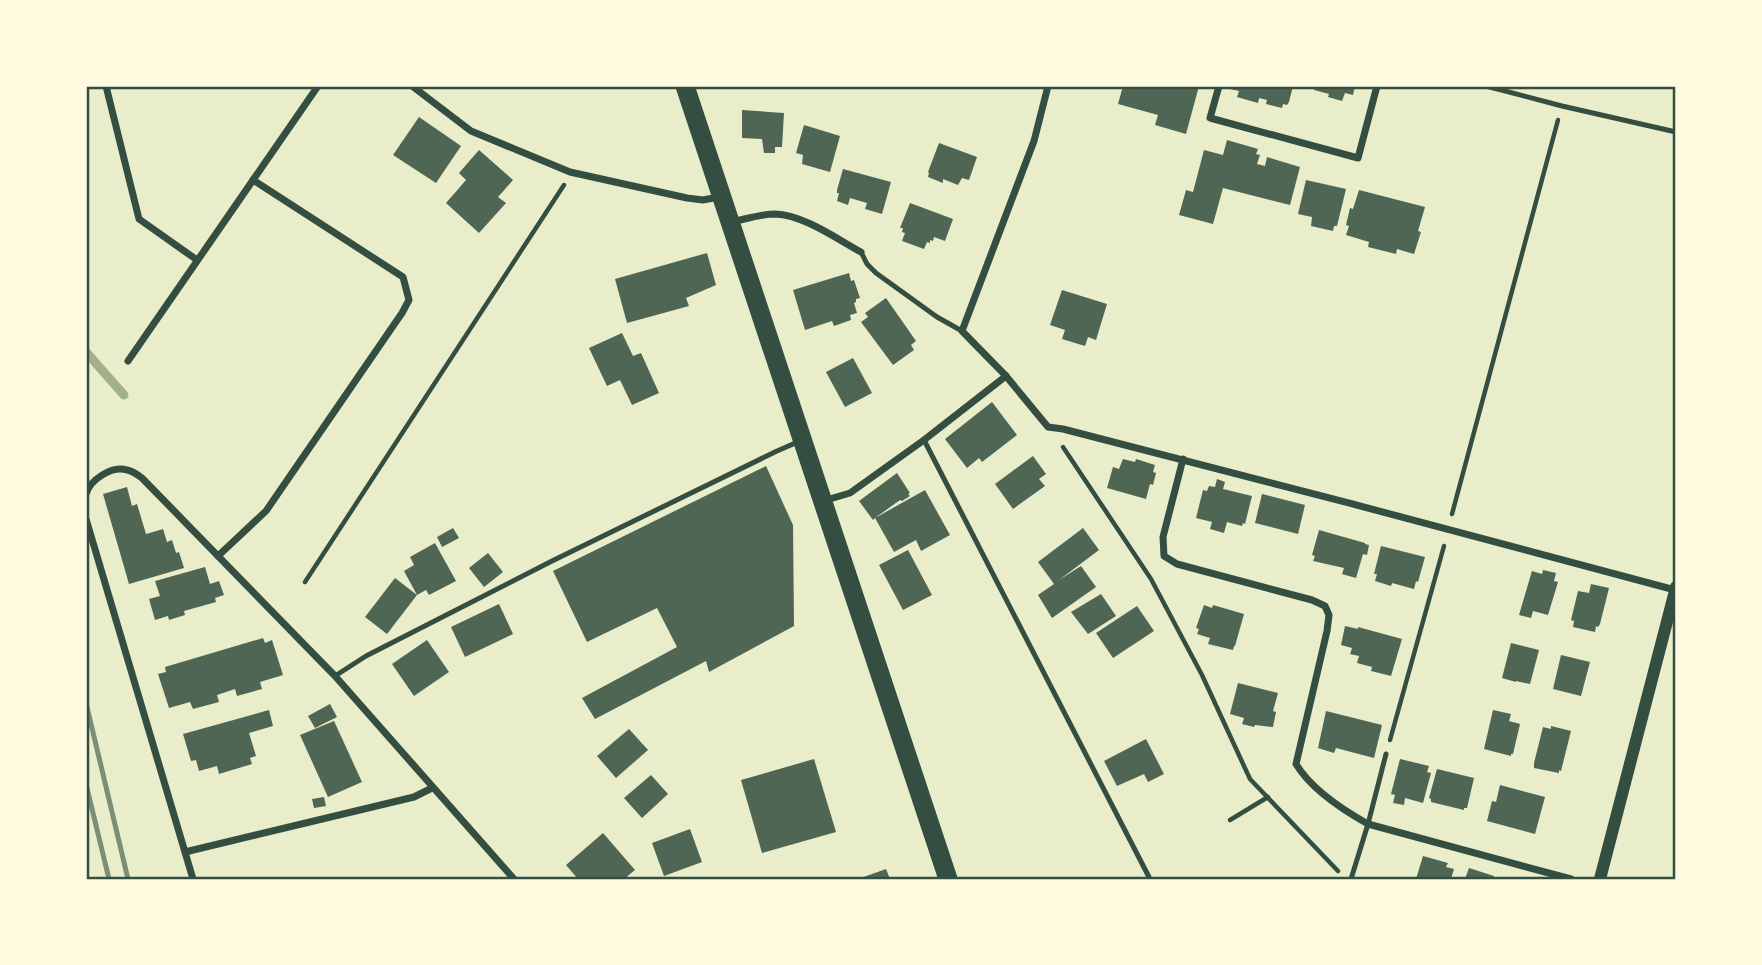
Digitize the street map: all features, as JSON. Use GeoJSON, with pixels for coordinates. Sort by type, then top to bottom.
{"type":"FeatureCollection","features":[{"type":"Feature","properties":{"kind":"highway"},"geometry":{"type":"LineString","coordinates":[[685,86],[947,879]]}},
{"type":"Feature","properties":{"kind":"street"},"geometry":{"type":"LineString","coordinates":[[106,86],[139,219],[197,260]]}},
{"type":"Feature","properties":{"kind":"street"},"geometry":{"type":"LineString","coordinates":[[128,361],[318,86]]}},
{"type":"Feature","properties":{"kind":"street"},"geometry":{"type":"LineString","coordinates":[[412,86],[471,131],[570,172],[687,198],[703,200],[723,196]]}},
{"type":"Feature","properties":{"kind":"street"},"geometry":{"type":"LineString","coordinates":[[1048,86],[1034,141],[962,331],[1006,376],[1048,427],[1183,459],[1676,589],[1600,879]]}},
{"type":"Feature","properties":{"kind":"street"},"geometry":{"type":"LineString","coordinates":[[1219,86],[1210,118],[1358,158],[1377,86]]}},
{"type":"Feature","properties":{"kind":"street"},"geometry":{"type":"LineString","coordinates":[[218,556],[265,511],[409,300],[403,277],[253,180]]}},
{"type":"Feature","properties":{"kind":"street"},"geometry":{"type":"LineString","coordinates":[[731,222],[776,214],[792,217],[807,222],[861,252]]}},
{"type":"Feature","properties":{"kind":"street"},"geometry":{"type":"LineString","coordinates":[[823,501],[850,493],[1006,376]]}},
{"type":"Feature","properties":{"kind":"street"},"geometry":{"type":"LineString","coordinates":[[1183,459],[1163,537],[1164,556],[1177,564],[1312,600],[1325,606],[1329,615],[1296,764],[1303,776],[1346,811],[1368,824],[1571,879]]}},
{"type":"Feature","properties":{"kind":"street"},"geometry":{"type":"LineString","coordinates":[[86,494],[96,480],[114,469],[128,470],[142,478],[335,676],[514,879]]}},
{"type":"Feature","properties":{"kind":"street"},"geometry":{"type":"LineString","coordinates":[[86,519],[193,879]]}},
{"type":"Feature","properties":{"kind":"street"},"geometry":{"type":"LineString","coordinates":[[185,852],[414,797],[432,788]]}},
{"type":"Feature","properties":{"kind":"lane"},"geometry":{"type":"LineString","coordinates":[[1486,86],[1676,132]]}},
{"type":"Feature","properties":{"kind":"lane"},"geometry":{"type":"LineString","coordinates":[[861,252],[876,273],[937,317],[962,331]]}},
{"type":"Feature","properties":{"kind":"lane"},"geometry":{"type":"LineString","coordinates":[[335,676],[366,656],[529,573],[803,440]]}},
{"type":"Feature","properties":{"kind":"lane"},"geometry":{"type":"LineString","coordinates":[[924,440],[1150,879]]}},
{"type":"Feature","properties":{"kind":"lane"},"geometry":{"type":"LineString","coordinates":[[1348,879],[1368,824],[1387,754]]}},
{"type":"Feature","properties":{"kind":"path"},"geometry":{"type":"LineString","coordinates":[[1387,754],[1562,106]]}},
{"type":"Feature","properties":{"kind":"path"},"geometry":{"type":"LineString","coordinates":[[305,582],[570,172]]}},
{"type":"Feature","properties":{"kind":"path"},"geometry":{"type":"LineString","coordinates":[[1048,427],[1152,579],[1202,676],[1250,779],[1348,879]]}},
{"type":"Feature","properties":{"kind":"path"},"geometry":{"type":"LineString","coordinates":[[1230,820],[1268,797]]}},
{"type":"Feature","properties":{"kind":"building"},"geometry":{"type":"Polygon","coordinates":[[[1123,86],[1199,86],[1186,134],[1155,125],[1158,115],[1118,104],[1123,86]]]}},
{"type":"Feature","properties":{"kind":"building"},"geometry":{"type":"Polygon","coordinates":[[[1231,86],[1293,86],[1289,102],[1287,105],[1283,104],[1282,108],[1266,104],[1267,100],[1259,98],[1258,103],[1237,97],[1239,91],[1230,89],[1231,86]]]}},
{"type":"Feature","properties":{"kind":"building"},"geometry":{"type":"Polygon","coordinates":[[[1315,86],[1355,86],[1353,95],[1345,93],[1342,101],[1314,90],[1315,86]]]}},
{"type":"Feature","properties":{"kind":"building"},"geometry":{"type":"Polygon","coordinates":[[[742,110],[784,113],[782,147],[775,147],[775,153],[764,153],[762,139],[742,138],[742,110]]]}},
{"type":"Feature","properties":{"kind":"building"},"geometry":{"type":"Polygon","coordinates":[[[419,117],[461,146],[436,183],[393,155],[419,117]]]}},
{"type":"Feature","properties":{"kind":"building"},"geometry":{"type":"Polygon","coordinates":[[[804,125],[840,136],[830,172],[802,164],[803,155],[796,153],[804,125]]]}},
{"type":"Feature","properties":{"kind":"building"},"geometry":{"type":"Polygon","coordinates":[[[1227,140],[1258,149],[1256,154],[1260,155],[1257,164],[1265,166],[1267,157],[1300,167],[1290,205],[1223,188],[1213,224],[1179,215],[1186,190],[1193,192],[1204,150],[1223,155],[1227,140]]]}},
{"type":"Feature","properties":{"kind":"building"},"geometry":{"type":"Polygon","coordinates":[[[939,143],[977,157],[969,180],[962,178],[958,185],[928,177],[939,143]]]}},
{"type":"Feature","properties":{"kind":"building"},"geometry":{"type":"Polygon","coordinates":[[[479,150],[513,180],[498,197],[506,203],[479,233],[446,203],[466,180],[459,173],[479,150]]]}},
{"type":"Feature","properties":{"kind":"building"},"geometry":{"type":"Polygon","coordinates":[[[843,169],[891,182],[882,214],[865,209],[867,203],[850,198],[848,205],[837,201],[843,169]]]}},
{"type":"Feature","properties":{"kind":"building"},"geometry":{"type":"Polygon","coordinates":[[[1306,180],[1346,189],[1337,226],[1334,226],[1333,231],[1311,226],[1312,217],[1298,214],[1306,180]]]}},
{"type":"Feature","properties":{"kind":"building"},"geometry":{"type":"Polygon","coordinates":[[[1359,190],[1425,207],[1414,254],[1397,249],[1396,254],[1368,247],[1369,242],[1346,235],[1350,208],[1353,209],[1359,190]]]}},
{"type":"Feature","properties":{"kind":"building"},"geometry":{"type":"Polygon","coordinates":[[[910,203],[953,219],[945,241],[934,237],[933,241],[927,242],[924,249],[902,241],[905,233],[902,232],[903,228],[900,228],[910,203]]]}},
{"type":"Feature","properties":{"kind":"building"},"geometry":{"type":"Polygon","coordinates":[[[707,253],[716,285],[686,298],[689,306],[627,323],[615,279],[707,253]]]}},
{"type":"Feature","properties":{"kind":"building"},"geometry":{"type":"Polygon","coordinates":[[[849,273],[860,298],[854,303],[857,313],[850,315],[851,320],[834,326],[832,321],[805,330],[793,290],[849,273]]]}},
{"type":"Feature","properties":{"kind":"building"},"geometry":{"type":"Polygon","coordinates":[[[1062,290],[1107,304],[1096,340],[1088,337],[1085,346],[1062,339],[1065,330],[1050,325],[1062,290]]]}},
{"type":"Feature","properties":{"kind":"building"},"geometry":{"type":"Polygon","coordinates":[[[886,298],[916,341],[911,345],[914,350],[893,365],[861,322],[868,317],[865,313],[886,298]]]}},
{"type":"Feature","properties":{"kind":"building"},"geometry":{"type":"Polygon","coordinates":[[[622,333],[633,356],[641,353],[659,393],[632,405],[620,380],[607,386],[589,348],[622,333]]]}},
{"type":"Feature","properties":{"kind":"building"},"geometry":{"type":"Polygon","coordinates":[[[853,358],[872,393],[845,407],[826,372],[853,358]]]}},
{"type":"Feature","properties":{"kind":"building"},"geometry":{"type":"Polygon","coordinates":[[[992,402],[1017,435],[982,462],[979,458],[967,468],[945,439],[992,402]]]}},
{"type":"Feature","properties":{"kind":"building"},"geometry":{"type":"Polygon","coordinates":[[[1033,456],[1046,474],[1039,479],[1045,486],[1013,509],[995,484],[1033,456]]]}},
{"type":"Feature","properties":{"kind":"building"},"geometry":{"type":"Polygon","coordinates":[[[1123,459],[1135,462],[1136,459],[1155,465],[1153,485],[1150,484],[1146,499],[1107,488],[1113,467],[1119,469],[1123,459]]]}},
{"type":"Feature","properties":{"kind":"building"},"geometry":{"type":"Polygon","coordinates":[[[766,466],[793,525],[794,626],[709,672],[706,661],[595,719],[582,698],[677,647],[657,608],[587,642],[553,571],[766,466]]]}},
{"type":"Feature","properties":{"kind":"building"},"geometry":{"type":"Polygon","coordinates":[[[897,473],[910,496],[873,520],[859,501],[897,473]]]}},
{"type":"Feature","properties":{"kind":"building"},"geometry":{"type":"Polygon","coordinates":[[[1217,479],[1225,482],[1223,489],[1252,496],[1245,524],[1242,526],[1227,522],[1224,533],[1210,529],[1212,522],[1196,518],[1203,490],[1207,491],[1209,486],[1215,487],[1217,479]]]}},
{"type":"Feature","properties":{"kind":"building"},"geometry":{"type":"Polygon","coordinates":[[[127,487],[132,506],[137,504],[146,534],[163,529],[167,542],[172,540],[176,553],[179,552],[184,568],[129,584],[103,494],[127,487]]]}},
{"type":"Feature","properties":{"kind":"building"},"geometry":{"type":"Polygon","coordinates":[[[925,490],[950,535],[921,551],[916,540],[894,552],[875,518],[925,490]]]}},
{"type":"Feature","properties":{"kind":"building"},"geometry":{"type":"Polygon","coordinates":[[[1262,494],[1305,505],[1298,534],[1255,523],[1262,494]]]}},
{"type":"Feature","properties":{"kind":"building"},"geometry":{"type":"Polygon","coordinates":[[[453,528],[459,538],[442,547],[437,537],[453,528]]]}},
{"type":"Feature","properties":{"kind":"building"},"geometry":{"type":"Polygon","coordinates":[[[1083,528],[1099,550],[1059,580],[1081,566],[1096,587],[1052,618],[1038,595],[1054,584],[1038,562],[1083,528]]]}},
{"type":"Feature","properties":{"kind":"building"},"geometry":{"type":"Polygon","coordinates":[[[1319,530],[1369,545],[1367,555],[1363,554],[1356,578],[1342,574],[1344,568],[1313,561],[1315,556],[1312,555],[1319,530]]]}},
{"type":"Feature","properties":{"kind":"building"},"geometry":{"type":"Polygon","coordinates":[[[435,543],[456,581],[429,595],[426,590],[417,595],[404,571],[414,565],[410,557],[435,543]]]}},
{"type":"Feature","properties":{"kind":"building"},"geometry":{"type":"Polygon","coordinates":[[[1381,546],[1425,557],[1414,589],[1375,581],[1377,574],[1374,574],[1381,546]]]}},
{"type":"Feature","properties":{"kind":"building"},"geometry":{"type":"Polygon","coordinates":[[[908,550],[932,595],[903,610],[879,565],[908,550]]]}},
{"type":"Feature","properties":{"kind":"building"},"geometry":{"type":"Polygon","coordinates":[[[488,553],[503,572],[484,587],[469,568],[488,553]]]}},
{"type":"Feature","properties":{"kind":"building"},"geometry":{"type":"Polygon","coordinates":[[[205,567],[210,584],[219,581],[224,595],[215,598],[216,602],[184,611],[185,615],[169,620],[168,616],[155,620],[149,599],[160,596],[155,581],[205,567]]]}},
{"type":"Feature","properties":{"kind":"building"},"geometry":{"type":"Polygon","coordinates":[[[1543,570],[1556,573],[1554,581],[1558,582],[1548,615],[1533,611],[1531,618],[1519,615],[1532,571],[1542,574],[1543,570]]]}},
{"type":"Feature","properties":{"kind":"building"},"geometry":{"type":"Polygon","coordinates":[[[395,578],[417,595],[387,634],[365,617],[395,578]]]}},
{"type":"Feature","properties":{"kind":"building"},"geometry":{"type":"Polygon","coordinates":[[[1591,584],[1609,588],[1600,624],[1596,626],[1595,632],[1573,627],[1574,621],[1571,620],[1578,591],[1589,593],[1591,584]]]}},
{"type":"Feature","properties":{"kind":"building"},"geometry":{"type":"Polygon","coordinates":[[[1101,594],[1116,616],[1088,634],[1071,612],[1101,594]]]}},
{"type":"Feature","properties":{"kind":"building"},"geometry":{"type":"Polygon","coordinates":[[[499,604],[513,634],[465,657],[451,627],[499,604]]]}},
{"type":"Feature","properties":{"kind":"building"},"geometry":{"type":"Polygon","coordinates":[[[1204,605],[1244,614],[1233,650],[1208,644],[1210,638],[1197,634],[1199,629],[1196,628],[1204,605]]]}},
{"type":"Feature","properties":{"kind":"building"},"geometry":{"type":"Polygon","coordinates":[[[1137,606],[1154,631],[1113,658],[1096,633],[1137,606]]]}},
{"type":"Feature","properties":{"kind":"building"},"geometry":{"type":"Polygon","coordinates":[[[1345,626],[1402,639],[1391,676],[1371,671],[1372,667],[1357,663],[1359,656],[1350,654],[1352,648],[1341,645],[1345,626]]]}},
{"type":"Feature","properties":{"kind":"building"},"geometry":{"type":"Polygon","coordinates":[[[263,638],[265,643],[272,640],[283,675],[260,682],[262,689],[237,696],[235,689],[217,695],[219,702],[193,709],[190,702],[169,708],[158,674],[166,672],[165,667],[263,638]]]}},
{"type":"Feature","properties":{"kind":"building"},"geometry":{"type":"Polygon","coordinates":[[[427,640],[449,672],[414,696],[392,664],[427,640]]]}},
{"type":"Feature","properties":{"kind":"building"},"geometry":{"type":"Polygon","coordinates":[[[1511,643],[1539,650],[1530,684],[1502,678],[1511,643]]]}},
{"type":"Feature","properties":{"kind":"building"},"geometry":{"type":"Polygon","coordinates":[[[1561,655],[1590,662],[1581,696],[1553,689],[1561,655]]]}},
{"type":"Feature","properties":{"kind":"building"},"geometry":{"type":"Polygon","coordinates":[[[1238,683],[1278,693],[1273,711],[1276,712],[1273,727],[1242,724],[1244,718],[1230,714],[1238,683]]]}},
{"type":"Feature","properties":{"kind":"building"},"geometry":{"type":"Polygon","coordinates":[[[330,704],[337,717],[315,728],[308,716],[330,704]]]}},
{"type":"Feature","properties":{"kind":"building"},"geometry":{"type":"Polygon","coordinates":[[[269,710],[273,726],[249,733],[256,756],[250,758],[252,764],[219,774],[217,766],[199,771],[196,760],[191,761],[183,734],[269,710]]]}},
{"type":"Feature","properties":{"kind":"building"},"geometry":{"type":"Polygon","coordinates":[[[1493,710],[1511,714],[1509,721],[1520,724],[1511,756],[1484,749],[1493,710]]]}},
{"type":"Feature","properties":{"kind":"building"},"geometry":{"type":"Polygon","coordinates":[[[1326,711],[1382,725],[1374,758],[1336,748],[1334,753],[1318,748],[1326,711]]]}},
{"type":"Feature","properties":{"kind":"building"},"geometry":{"type":"Polygon","coordinates":[[[334,721],[362,782],[328,797],[300,735],[334,721]]]}},
{"type":"Feature","properties":{"kind":"building"},"geometry":{"type":"Polygon","coordinates":[[[1551,726],[1571,731],[1559,773],[1534,768],[1543,727],[1551,729],[1551,726]]]}},
{"type":"Feature","properties":{"kind":"building"},"geometry":{"type":"Polygon","coordinates":[[[629,729],[648,750],[616,778],[597,756],[629,729]]]}},
{"type":"Feature","properties":{"kind":"building"},"geometry":{"type":"Polygon","coordinates":[[[1146,739],[1164,774],[1148,782],[1144,774],[1117,786],[1104,761],[1146,739]]]}},
{"type":"Feature","properties":{"kind":"building"},"geometry":{"type":"Polygon","coordinates":[[[814,759],[836,832],[762,853],[741,780],[814,759]]]}},
{"type":"Feature","properties":{"kind":"building"},"geometry":{"type":"Polygon","coordinates":[[[1400,759],[1429,766],[1427,772],[1431,773],[1423,803],[1405,798],[1404,805],[1393,803],[1395,795],[1391,794],[1400,759]]]}},
{"type":"Feature","properties":{"kind":"building"},"geometry":{"type":"Polygon","coordinates":[[[1437,769],[1474,778],[1467,808],[1464,810],[1431,802],[1429,798],[1437,769]]]}},
{"type":"Feature","properties":{"kind":"building"},"geometry":{"type":"Polygon","coordinates":[[[651,775],[668,794],[642,818],[624,798],[651,775]]]}},
{"type":"Feature","properties":{"kind":"building"},"geometry":{"type":"Polygon","coordinates":[[[1500,785],[1545,797],[1535,834],[1487,821],[1500,785]]]}},
{"type":"Feature","properties":{"kind":"building"},"geometry":{"type":"Polygon","coordinates":[[[324,797],[326,806],[314,808],[312,799],[324,797]]]}},
{"type":"Feature","properties":{"kind":"building"},"geometry":{"type":"Polygon","coordinates":[[[690,829],[702,862],[664,876],[652,843],[690,829]]]}},
{"type":"Feature","properties":{"kind":"building"},"geometry":{"type":"Polygon","coordinates":[[[603,833],[635,870],[624,879],[578,879],[566,865],[603,833]]]}},
{"type":"Feature","properties":{"kind":"building"},"geometry":{"type":"Polygon","coordinates":[[[1423,856],[1448,863],[1446,867],[1454,869],[1451,879],[1416,879],[1423,856]]]}},
{"type":"Feature","properties":{"kind":"building"},"geometry":{"type":"Polygon","coordinates":[[[1469,868],[1494,876],[1493,879],[1465,879],[1469,868]]]}},
{"type":"Feature","properties":{"kind":"building"},"geometry":{"type":"Polygon","coordinates":[[[886,869],[890,879],[858,879],[886,869]]]}},
{"type":"Feature","properties":{"kind":"waterway"},"geometry":{"type":"LineString","coordinates":[[86,352],[124,395]]}},
{"type":"Feature","properties":{"kind":"railway"},"geometry":{"type":"LineString","coordinates":[[86,703],[128,879]]}},
{"type":"Feature","properties":{"kind":"railway"},"geometry":{"type":"LineString","coordinates":[[86,784],[109,879]]}}]}
